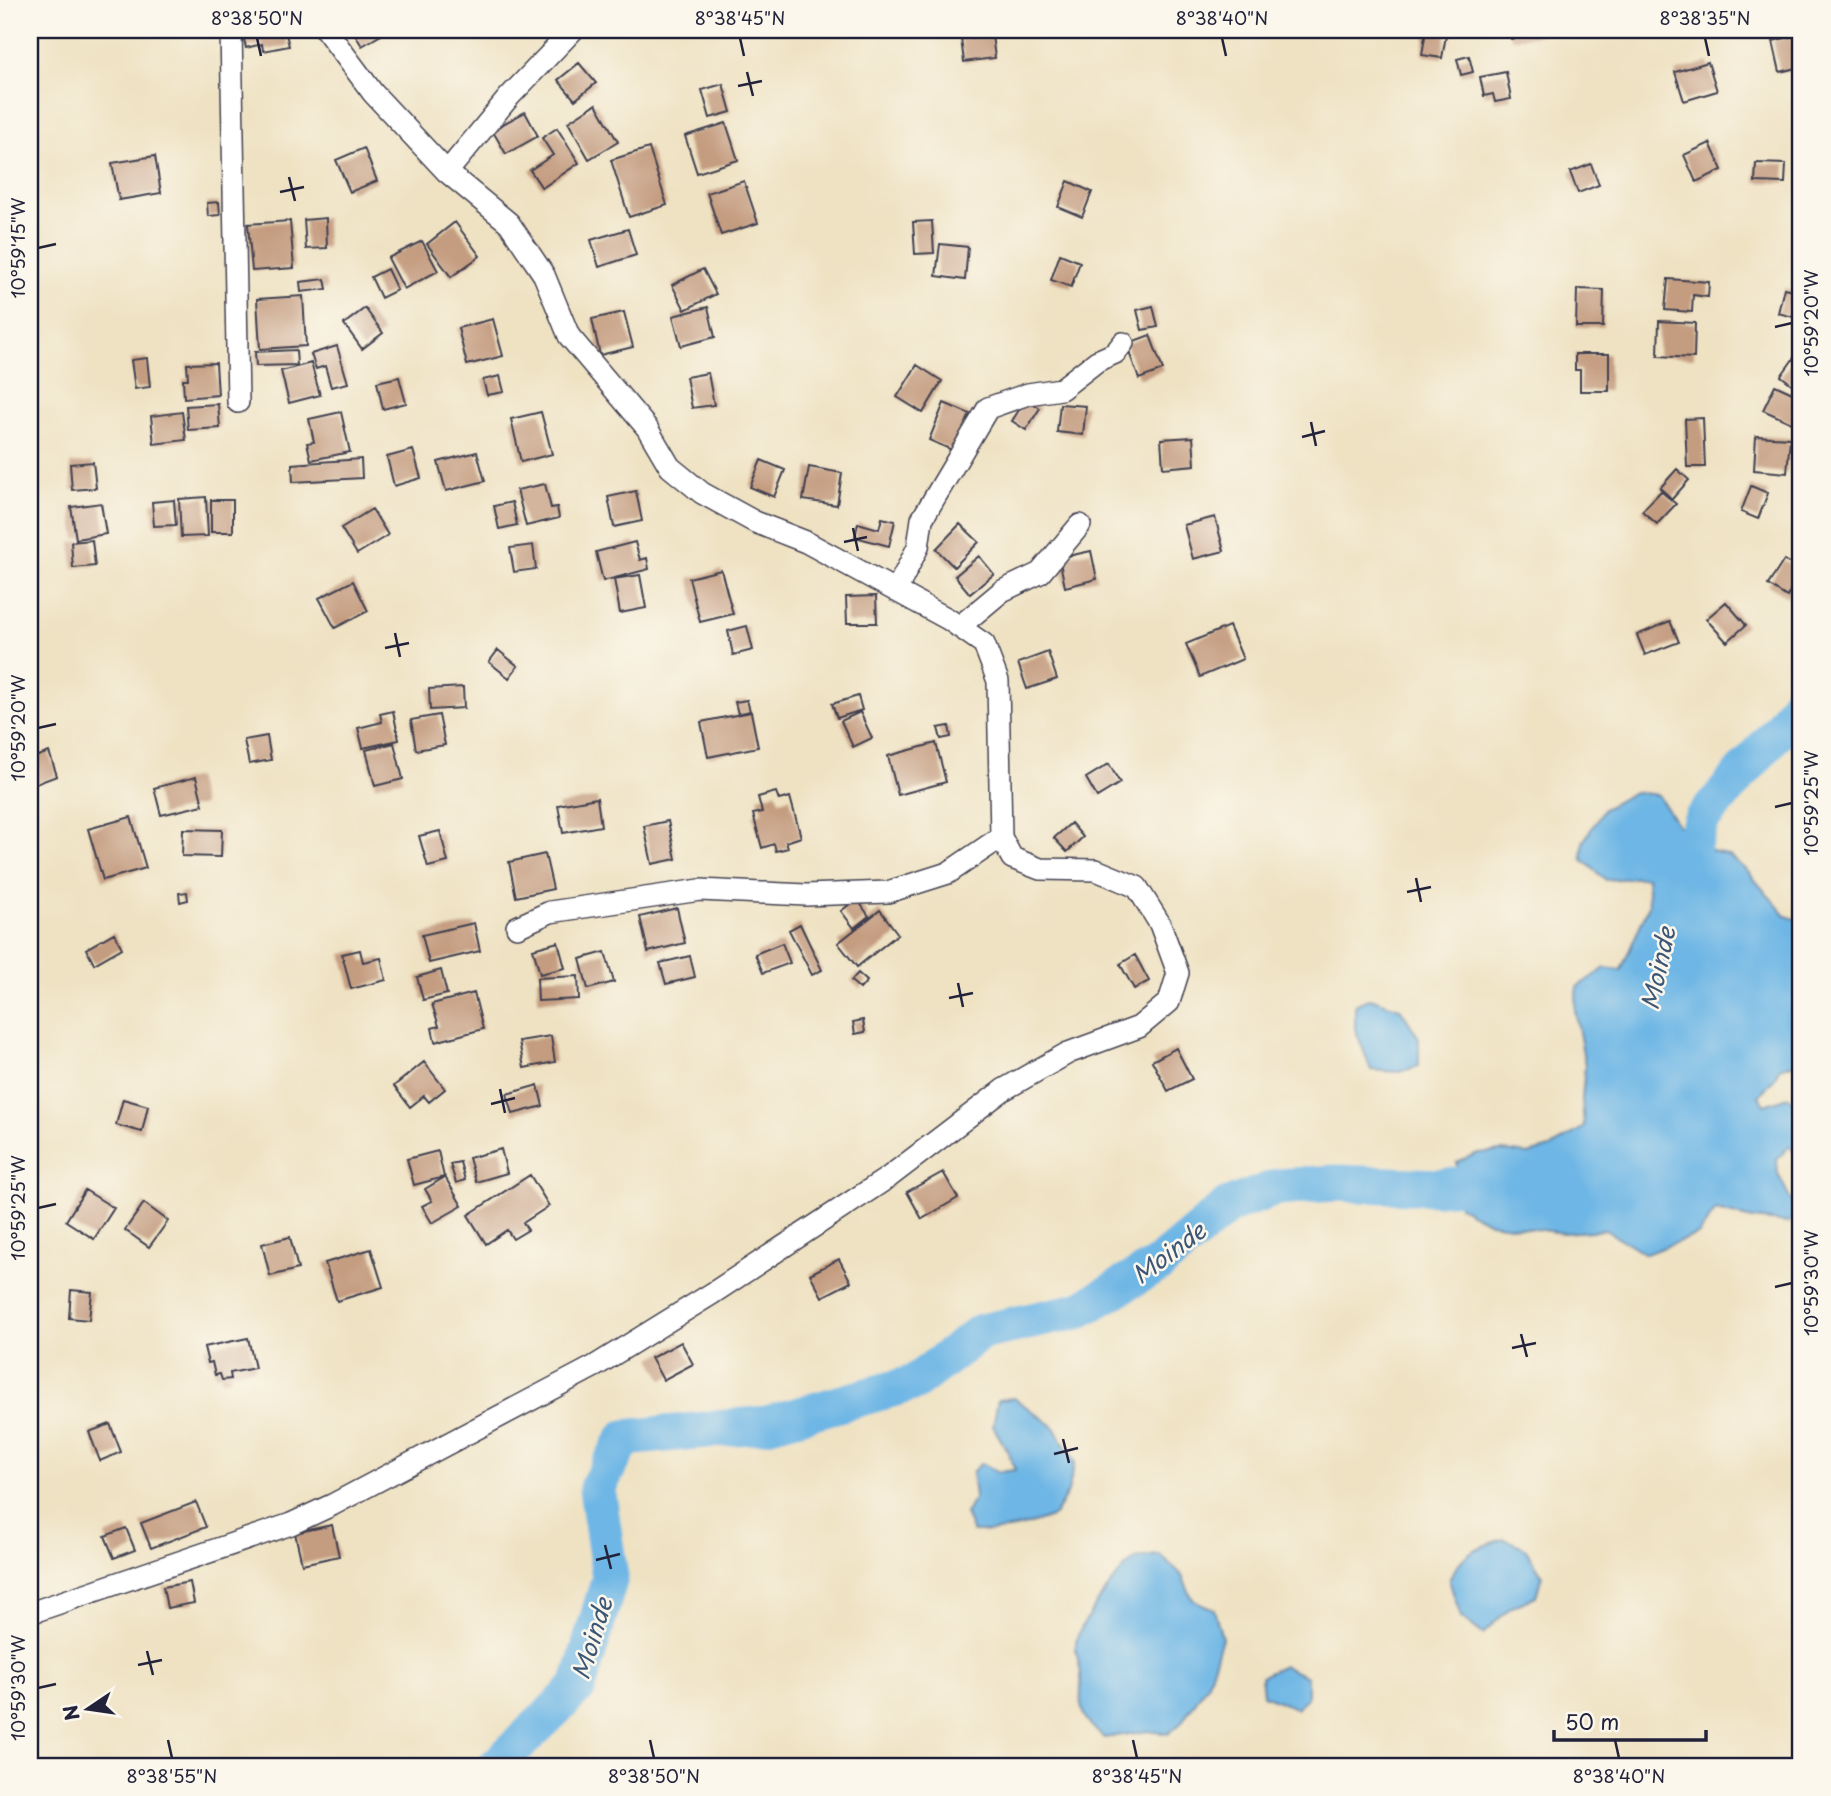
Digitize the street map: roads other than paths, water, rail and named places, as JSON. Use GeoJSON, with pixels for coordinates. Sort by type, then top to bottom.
{"type":"FeatureCollection","features":[{"type":"Feature","properties":{"kind":"street"},"geometry":{"type":"LineString","coordinates":[[231,30],[238,402]]}},
{"type":"Feature","properties":{"kind":"street"},"geometry":{"type":"LineString","coordinates":[[30,1613],[291,1524],[595,1366],[713,1293],[889,1177],[1003,1090],[1068,1053],[1139,1027],[1169,1002],[1178,974],[1160,924],[1137,887],[1096,870],[1040,869],[1012,858],[1001,837],[998,681],[984,644],[959,627],[806,542],[755,522],[702,493],[670,467],[647,428],[569,336],[544,275],[509,223],[447,172],[373,93],[327,30]]}},
{"type":"Feature","properties":{"kind":"street"},"geometry":{"type":"LineString","coordinates":[[447,172],[509,97],[573,30]]}},
{"type":"Feature","properties":{"kind":"street"},"geometry":{"type":"LineString","coordinates":[[896,591],[918,547],[922,519],[988,408],[1028,394],[1061,389],[1097,361],[1115,353],[1123,343]]}},
{"type":"Feature","properties":{"kind":"street"},"geometry":{"type":"LineString","coordinates":[[959,627],[1002,591],[1040,573],[1080,525]]}},
{"type":"Feature","properties":{"kind":"street"},"geometry":{"type":"LineString","coordinates":[[517,927],[550,912],[700,890],[806,895],[888,892],[948,873],[1001,837]]}},
{"type":"Feature","properties":{"kind":"water"},"geometry":{"type":"Polygon","coordinates":[[[1634,792],[1658,795],[1677,824],[1709,850],[1730,856],[1749,873],[1786,916],[1801,921],[1801,1062],[1779,1068],[1774,1079],[1759,1096],[1764,1105],[1789,1097],[1801,1108],[1801,1159],[1789,1146],[1777,1160],[1778,1174],[1796,1210],[1789,1223],[1752,1219],[1716,1210],[1699,1234],[1646,1254],[1605,1230],[1563,1233],[1490,1223],[1459,1207],[1457,1162],[1478,1153],[1504,1151],[1528,1154],[1550,1148],[1584,1127],[1582,1099],[1585,1065],[1575,1010],[1577,987],[1605,968],[1621,970],[1649,905],[1647,877],[1606,880],[1582,859],[1583,842],[1604,809],[1634,792]]]}},
{"type":"Feature","properties":{"kind":"water"},"geometry":{"type":"Polygon","coordinates":[[[1370,998],[1400,1008],[1419,1038],[1419,1066],[1399,1072],[1371,1070],[1355,1028],[1355,1005],[1370,998]]]}},
{"type":"Feature","properties":{"kind":"water"},"geometry":{"type":"Polygon","coordinates":[[[1014,1398],[1053,1426],[1075,1462],[1068,1492],[1054,1516],[1015,1528],[973,1532],[965,1514],[975,1497],[972,1472],[981,1463],[999,1472],[1015,1470],[993,1426],[998,1400],[1014,1398]]]}},
{"type":"Feature","properties":{"kind":"water"},"geometry":{"type":"Polygon","coordinates":[[[1504,1539],[1524,1547],[1542,1575],[1536,1596],[1510,1608],[1483,1634],[1461,1617],[1449,1580],[1459,1563],[1470,1552],[1504,1539]]]}},
{"type":"Feature","properties":{"kind":"water"},"geometry":{"type":"Polygon","coordinates":[[[1160,1555],[1181,1574],[1193,1600],[1214,1609],[1222,1638],[1208,1683],[1181,1723],[1168,1734],[1148,1731],[1104,1738],[1089,1723],[1082,1711],[1081,1672],[1076,1648],[1078,1636],[1099,1600],[1127,1566],[1139,1558],[1160,1555]]]}},
{"type":"Feature","properties":{"kind":"water"},"geometry":{"type":"Polygon","coordinates":[[[1283,1666],[1307,1677],[1307,1698],[1296,1708],[1263,1695],[1261,1676],[1283,1666]]]}},
{"type":"Feature","properties":{"kind":"waterway","name":"Moinde"},"geometry":{"type":"LineString","coordinates":[[1678,885],[1702,819],[1780,729],[1801,698]]}},
{"type":"Feature","properties":{"kind":"waterway","name":"Moinde"},"geometry":{"type":"LineString","coordinates":[[496,1766],[578,1687],[610,1577],[597,1488],[625,1438],[767,1424],[914,1383],[981,1332],[1078,1311],[1159,1264],[1228,1206],[1278,1187],[1336,1183],[1438,1187],[1509,1181]]}}]}
